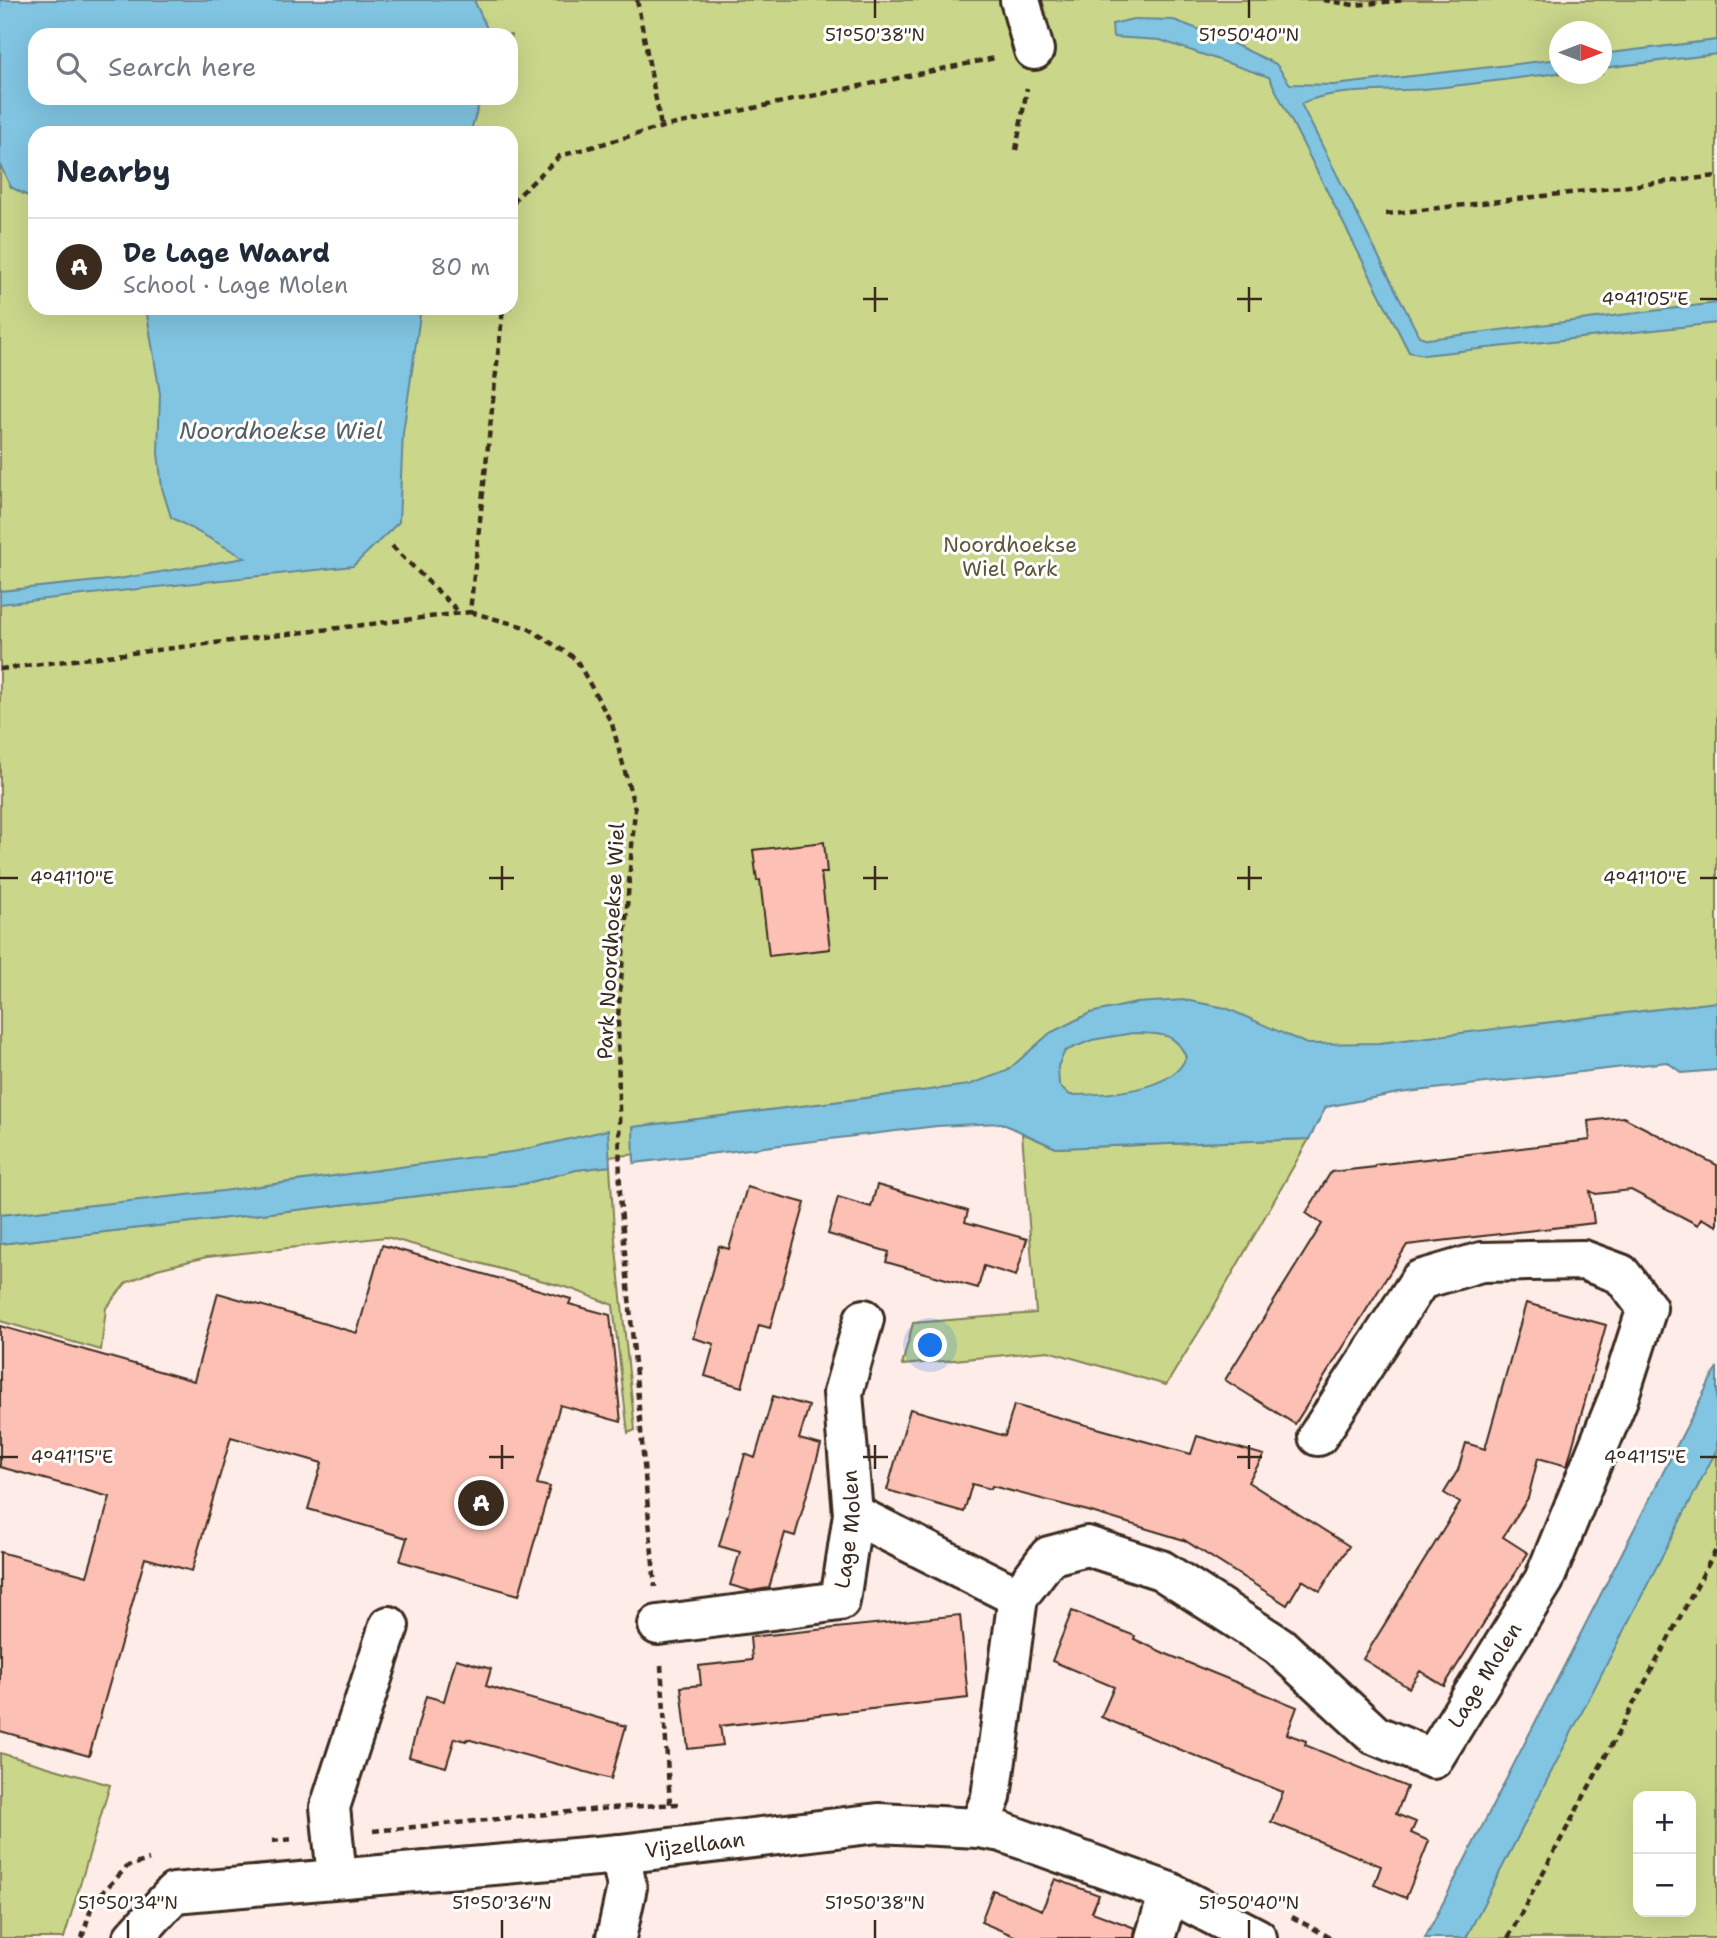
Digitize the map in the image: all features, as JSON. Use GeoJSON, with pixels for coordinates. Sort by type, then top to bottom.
{"type":"FeatureCollection","features":[{"type":"Feature","properties":{"kind":"street"},"geometry":{"type":"LineString","coordinates":[[1020,0],[1034,50]]}},
{"type":"Feature","properties":{"kind":"street","name":"Lage Molen"},"geometry":{"type":"LineString","coordinates":[[979,1828],[991,1797],[1018,1597],[1049,1556],[1087,1546],[1161,1570],[1279,1646],[1375,1735],[1433,1759],[1545,1580],[1618,1399],[1647,1308],[1620,1274],[1583,1260],[1481,1262],[1420,1280],[1318,1436]]}},
{"type":"Feature","properties":{"kind":"street","name":"Lage Molen"},"geometry":{"type":"LineString","coordinates":[[658,1625],[840,1601],[853,1514],[843,1393],[864,1319]]}},
{"type":"Feature","properties":{"kind":"street"},"geometry":{"type":"LineString","coordinates":[[853,1514],[1018,1597]]}},
{"type":"Feature","properties":{"kind":"street"},"geometry":{"type":"LineString","coordinates":[[337,1878],[330,1807],[389,1626]]}},
{"type":"Feature","properties":{"kind":"street","name":"Vijzellaan"},"geometry":{"type":"LineString","coordinates":[[133,1938],[174,1893],[620,1854],[878,1823],[979,1828],[1002,1832],[1169,1892],[1257,1938]]}},
{"type":"Feature","properties":{"kind":"street"},"geometry":{"type":"LineString","coordinates":[[616,1938],[627,1887],[620,1854]]}},
{"type":"Feature","properties":{"kind":"street"},"geometry":{"type":"LineString","coordinates":[[1155,1938],[1169,1892]]}},
{"type":"Feature","properties":{"kind":"path"},"geometry":{"type":"LineString","coordinates":[[637,0],[662,127]]}},
{"type":"Feature","properties":{"kind":"path"},"geometry":{"type":"LineString","coordinates":[[1323,0],[1354,5],[1406,0]]}},
{"type":"Feature","properties":{"kind":"path"},"geometry":{"type":"LineString","coordinates":[[518,196],[560,156],[662,127],[1034,50],[1016,150]]}},
{"type":"Feature","properties":{"kind":"path"},"geometry":{"type":"LineString","coordinates":[[1386,214],[1717,176]]}},
{"type":"Feature","properties":{"kind":"path"},"geometry":{"type":"LineString","coordinates":[[0,669],[470,612],[502,315]]}},
{"type":"Feature","properties":{"kind":"path"},"geometry":{"type":"LineString","coordinates":[[392,546],[460,613]]}},
{"type":"Feature","properties":{"kind":"path","name":"Park Noordhoekse Wiel"},"geometry":{"type":"LineString","coordinates":[[470,612],[528,628],[576,659],[612,724],[635,809],[618,1017],[620,1197],[658,1625]]}},
{"type":"Feature","properties":{"kind":"path"},"geometry":{"type":"LineString","coordinates":[[1508,1938],[1717,1548]]}},
{"type":"Feature","properties":{"kind":"path"},"geometry":{"type":"LineString","coordinates":[[658,1625],[670,1804]]}},
{"type":"Feature","properties":{"kind":"green space","name":"Noordhoekse Wiel Park"},"geometry":{"type":"Polygon","coordinates":[[[0,0],[1717,0],[1717,1033],[1190,1100],[118,1205],[0,1223],[0,0]]]}},
{"type":"Feature","properties":{"kind":"green space"},"geometry":{"type":"Polygon","coordinates":[[[1022,1133],[1056,1148],[1309,1139],[1166,1385],[1048,1351],[902,1365],[913,1323],[1036,1313],[1022,1133]]]}},
{"type":"Feature","properties":{"kind":"green space"},"geometry":{"type":"Polygon","coordinates":[[[610,1166],[635,1430],[628,1433],[613,1305],[572,1289],[386,1237],[207,1257],[157,1269],[126,1283],[106,1308],[101,1350],[0,1321],[0,1244],[523,1184],[576,1170],[610,1166]]]}},
{"type":"Feature","properties":{"kind":"green space"},"geometry":{"type":"Polygon","coordinates":[[[1717,1396],[1717,1938],[1436,1938],[1717,1396]]]}},
{"type":"Feature","properties":{"kind":"green space"},"geometry":{"type":"Polygon","coordinates":[[[0,1753],[110,1785],[64,1938],[0,1938],[0,1753]]]}},
{"type":"Feature","properties":{"kind":"water"},"geometry":{"type":"Polygon","coordinates":[[[0,0],[474,0],[487,28],[28,28],[28,105],[479,105],[472,126],[28,126],[28,196],[11,187],[0,165],[0,0]]]}},
{"type":"Feature","properties":{"kind":"water"},"geometry":{"type":"Polygon","coordinates":[[[1133,19],[1174,20],[1219,37],[1276,64],[1290,84],[1334,85],[1549,60],[1549,74],[1458,86],[1327,95],[1301,104],[1419,336],[1428,339],[1717,303],[1717,323],[1424,355],[1409,352],[1269,77],[1160,40],[1113,37],[1112,24],[1133,19]]]}},
{"type":"Feature","properties":{"kind":"water"},"geometry":{"type":"Polygon","coordinates":[[[1717,40],[1717,54],[1612,67],[1612,53],[1717,40]]]}},
{"type":"Feature","properties":{"kind":"water","name":"Noordhoekse Wiel"},"geometry":{"type":"Polygon","coordinates":[[[147,315],[420,315],[403,433],[399,522],[353,566],[0,604],[0,591],[118,579],[245,558],[171,517],[162,488],[158,453],[160,394],[147,315]]]}},
{"type":"Feature","properties":{"kind":"water"},"geometry":{"type":"Polygon","coordinates":[[[1185,1000],[1226,1008],[1307,1044],[1379,1043],[1717,1002],[1717,1070],[1682,1073],[1667,1062],[1399,1093],[1326,1107],[1309,1139],[1056,1148],[1001,1123],[937,1126],[634,1163],[633,1127],[969,1085],[1007,1071],[1050,1033],[1090,1013],[1136,1003],[1185,1000]],[[1133,1033],[1092,1040],[1065,1051],[1058,1066],[1059,1085],[1070,1095],[1118,1092],[1152,1084],[1179,1069],[1186,1057],[1177,1042],[1158,1034],[1133,1033]]]}},
{"type":"Feature","properties":{"kind":"water"},"geometry":{"type":"Polygon","coordinates":[[[608,1130],[610,1166],[576,1170],[523,1184],[0,1244],[0,1215],[223,1191],[518,1151],[608,1130]]]}},
{"type":"Feature","properties":{"kind":"water"},"geometry":{"type":"Polygon","coordinates":[[[1717,1367],[1717,1449],[1466,1938],[1425,1938],[1717,1367]]]}},
{"type":"Feature","properties":{"kind":"building"},"geometry":{"type":"Polygon","coordinates":[[[824,842],[827,873],[821,873],[830,949],[769,956],[760,880],[757,881],[753,850],[824,842]]]}},
{"type":"Feature","properties":{"kind":"building"},"geometry":{"type":"Polygon","coordinates":[[[1623,1117],[1717,1165],[1717,1226],[1701,1218],[1698,1225],[1631,1190],[1596,1194],[1590,1191],[1594,1223],[1407,1245],[1295,1424],[1225,1380],[1322,1224],[1306,1213],[1331,1172],[1590,1140],[1588,1121],[1623,1117]]]}},
{"type":"Feature","properties":{"kind":"building"},"geometry":{"type":"Polygon","coordinates":[[[877,1185],[968,1211],[965,1222],[1027,1239],[1016,1276],[984,1266],[978,1288],[886,1262],[889,1252],[828,1234],[838,1197],[871,1207],[877,1185]]]}},
{"type":"Feature","properties":{"kind":"building"},"geometry":{"type":"Polygon","coordinates":[[[747,1187],[805,1203],[770,1328],[759,1325],[742,1387],[705,1376],[714,1344],[693,1338],[719,1246],[729,1249],[747,1187]]]}},
{"type":"Feature","properties":{"kind":"building"},"geometry":{"type":"Polygon","coordinates":[[[382,1245],[571,1299],[569,1304],[610,1315],[621,1422],[560,1405],[537,1484],[550,1487],[519,1595],[400,1561],[407,1538],[308,1509],[322,1463],[231,1437],[192,1571],[145,1558],[89,1756],[0,1731],[0,1552],[87,1576],[110,1497],[0,1467],[0,1326],[194,1381],[218,1293],[357,1333],[382,1245]]]}},
{"type":"Feature","properties":{"kind":"building"},"geometry":{"type":"Polygon","coordinates":[[[1526,1303],[1606,1325],[1567,1466],[1538,1458],[1528,1498],[1503,1537],[1528,1553],[1444,1686],[1420,1671],[1409,1688],[1363,1659],[1460,1503],[1444,1493],[1458,1470],[1466,1443],[1485,1449],[1526,1303]]]}},
{"type":"Feature","properties":{"kind":"building"},"geometry":{"type":"Polygon","coordinates":[[[773,1396],[809,1406],[799,1439],[821,1445],[795,1536],[785,1533],[769,1588],[751,1591],[730,1585],[740,1552],[719,1546],[745,1454],[755,1458],[773,1396]]]}},
{"type":"Feature","properties":{"kind":"building"},"geometry":{"type":"Polygon","coordinates":[[[1014,1405],[1191,1454],[1197,1436],[1264,1455],[1248,1482],[1349,1546],[1320,1591],[1302,1580],[1287,1605],[1184,1540],[1088,1511],[992,1486],[991,1489],[972,1484],[964,1512],[887,1490],[910,1409],[1005,1436],[1014,1405]]]}},
{"type":"Feature","properties":{"kind":"building"},"geometry":{"type":"Polygon","coordinates":[[[1072,1611],[1135,1636],[1134,1639],[1164,1653],[1297,1707],[1287,1734],[1306,1741],[1305,1745],[1407,1787],[1396,1814],[1416,1822],[1411,1833],[1429,1841],[1406,1898],[1374,1885],[1381,1866],[1271,1822],[1283,1792],[1101,1717],[1114,1687],[1052,1661],[1072,1611]]]}},
{"type":"Feature","properties":{"kind":"building"},"geometry":{"type":"Polygon","coordinates":[[[960,1615],[968,1698],[720,1726],[723,1745],[688,1749],[681,1687],[701,1685],[699,1666],[752,1660],[750,1637],[960,1615]]]}},
{"type":"Feature","properties":{"kind":"building"},"geometry":{"type":"Polygon","coordinates":[[[456,1659],[491,1669],[486,1686],[626,1726],[611,1779],[467,1739],[455,1738],[446,1767],[409,1757],[426,1696],[444,1701],[456,1659]]]}},
{"type":"Feature","properties":{"kind":"building"},"geometry":{"type":"Polygon","coordinates":[[[1055,1879],[1099,1895],[1092,1912],[1135,1928],[1134,1938],[1019,1938],[981,1922],[993,1890],[1042,1910],[1055,1879]]]}},
{"type":"Feature","properties":{"kind":"place","name":"De Lage Waard"},"geometry":{"type":"Point","coordinates":[481,1503]}}]}
